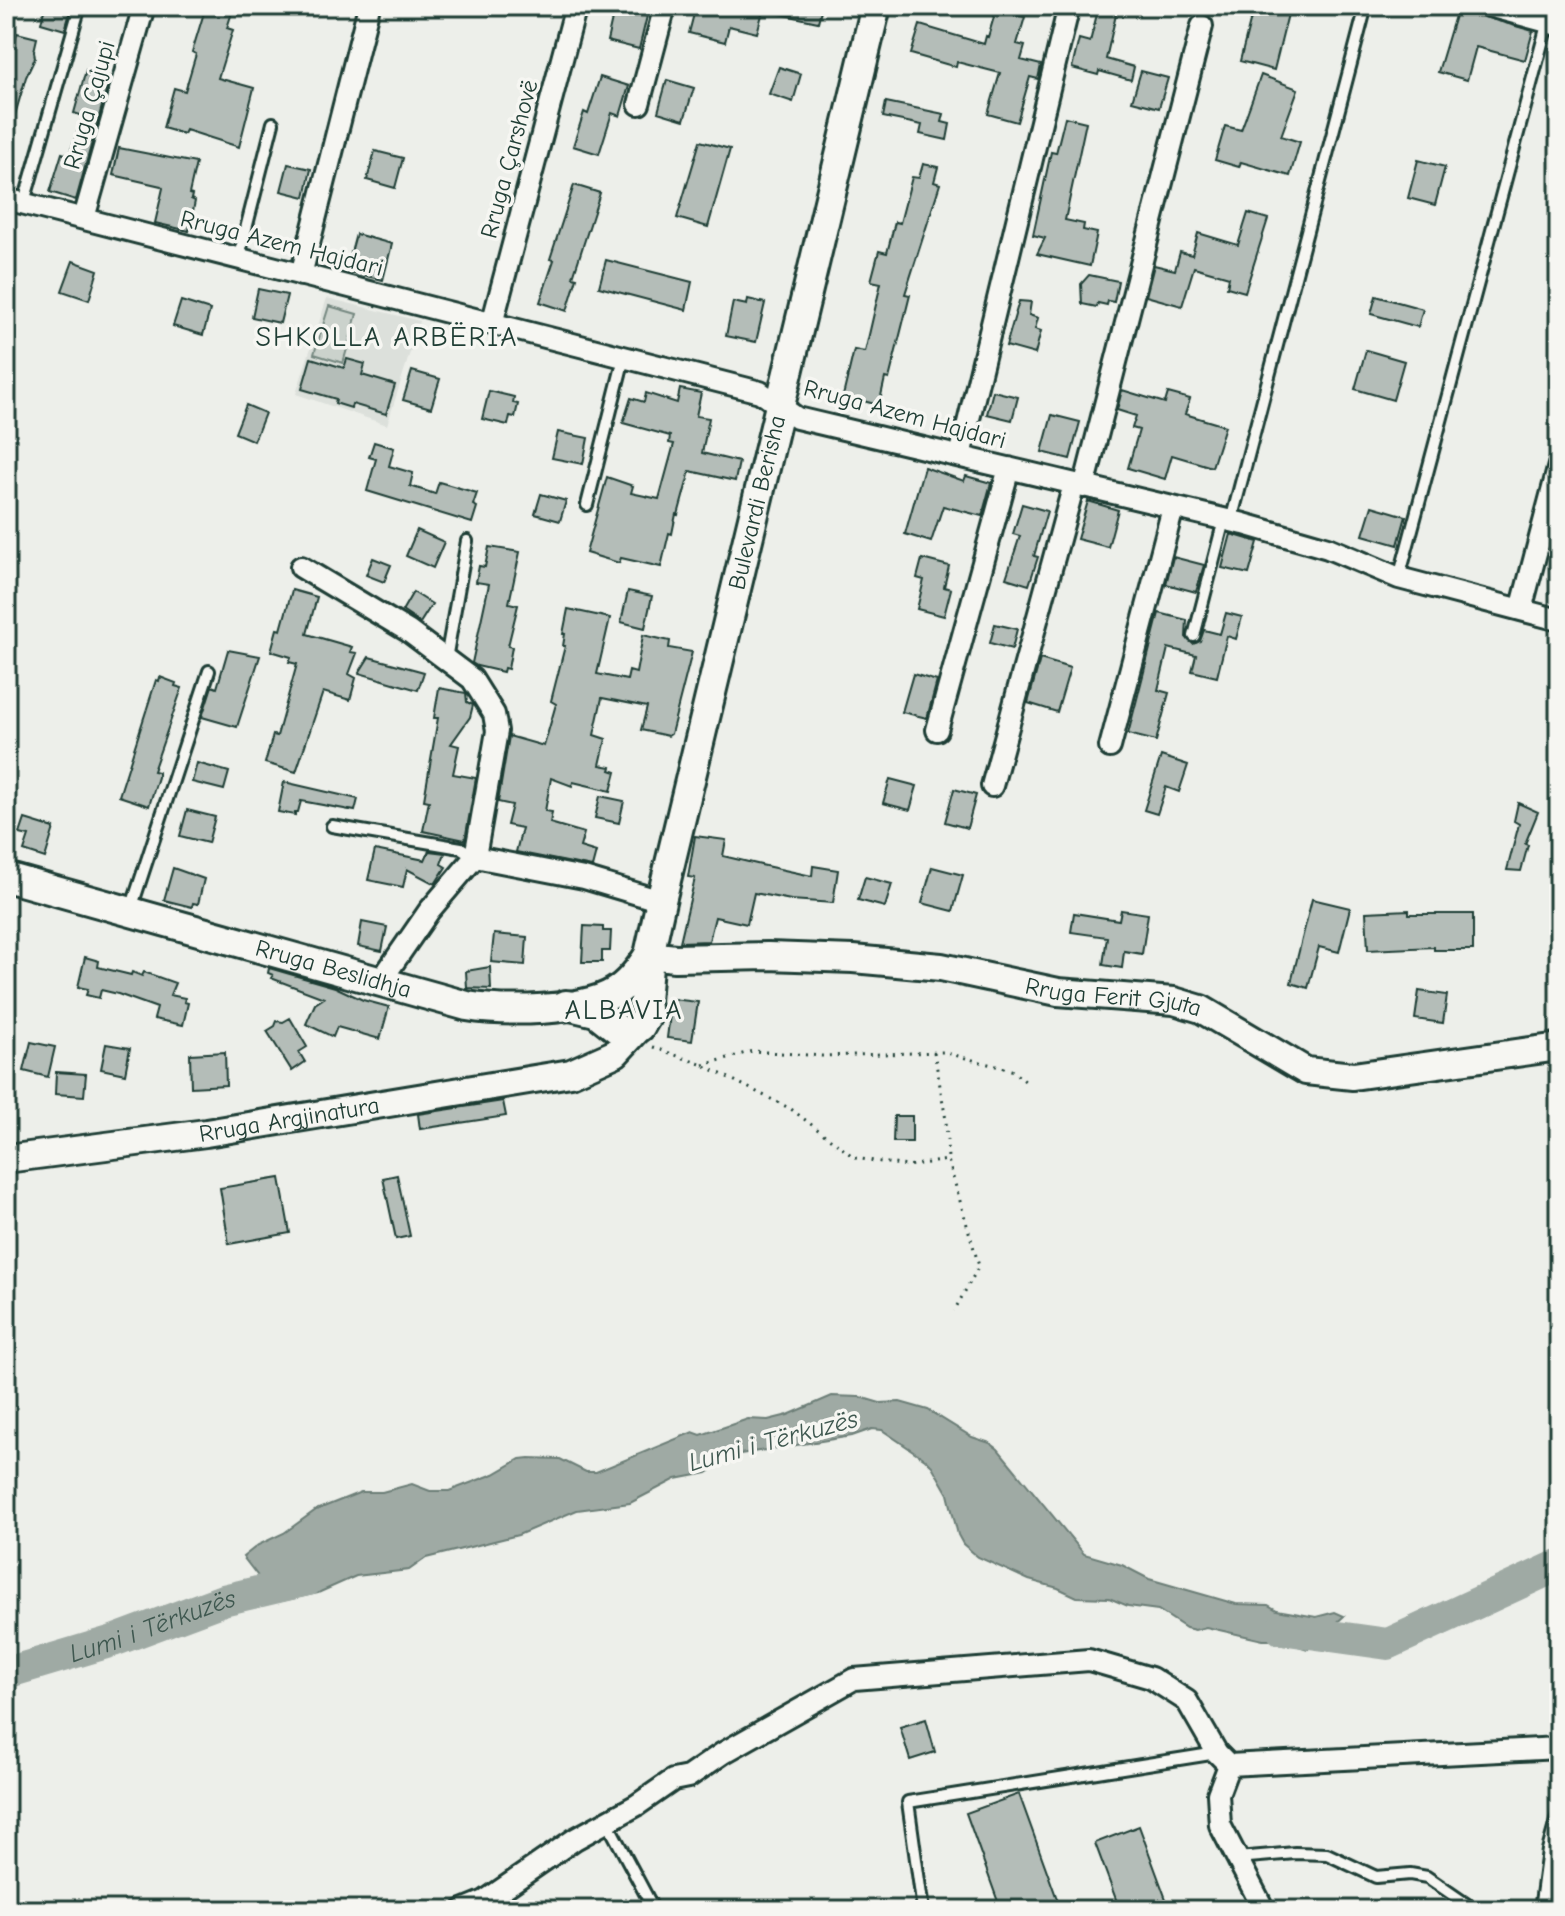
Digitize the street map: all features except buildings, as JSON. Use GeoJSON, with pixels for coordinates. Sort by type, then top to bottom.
{"type":"FeatureCollection","features":[{"type":"Feature","properties":{"kind":"main road","name":"Bulevardi Berisha"},"geometry":{"type":"LineString","coordinates":[[643,1014],[649,955],[661,901],[876,6]]}},
{"type":"Feature","properties":{"kind":"main road","name":"Rruga Beslidhja"},"geometry":{"type":"LineString","coordinates":[[6,877],[489,1010],[566,1005],[600,999],[631,981],[649,955]]}},
{"type":"Feature","properties":{"kind":"main road"},"geometry":{"type":"LineString","coordinates":[[566,1005],[596,1012],[609,1023],[620,1031],[634,1031],[643,1014],[641,995],[629,989],[615,992],[605,1010],[609,1023]]}},
{"type":"Feature","properties":{"kind":"street","name":"Rruga Çajupi"},"geometry":{"type":"LineString","coordinates":[[84,218],[144,6]]}},
{"type":"Feature","properties":{"kind":"street"},"geometry":{"type":"LineString","coordinates":[[301,275],[369,6]]}},
{"type":"Feature","properties":{"kind":"street","name":"Rruga Çarshovë"},"geometry":{"type":"LineString","coordinates":[[492,324],[576,6]]}},
{"type":"Feature","properties":{"kind":"street"},"geometry":{"type":"LineString","coordinates":[[639,104],[665,6]]}},
{"type":"Feature","properties":{"kind":"street"},"geometry":{"type":"LineString","coordinates":[[960,456],[1069,6]]}},
{"type":"Feature","properties":{"kind":"street"},"geometry":{"type":"LineString","coordinates":[[1489,6],[1554,23]]}},
{"type":"Feature","properties":{"kind":"street"},"geometry":{"type":"LineString","coordinates":[[992,786],[1079,485],[1202,26]]}},
{"type":"Feature","properties":{"kind":"street","name":"Rruga Azem Hajdari"},"geometry":{"type":"LineString","coordinates":[[15,200],[238,260],[760,392],[797,418],[1228,521],[1328,548],[1399,578],[1559,620]]}},
{"type":"Feature","properties":{"kind":"street"},"geometry":{"type":"LineString","coordinates":[[1521,610],[1559,465]]}},
{"type":"Feature","properties":{"kind":"street"},"geometry":{"type":"LineString","coordinates":[[937,730],[1009,468]]}},
{"type":"Feature","properties":{"kind":"street"},"geometry":{"type":"LineString","coordinates":[[1110,747],[1173,508]]}},
{"type":"Feature","properties":{"kind":"street"},"geometry":{"type":"LineString","coordinates":[[301,567],[408,631],[446,659],[472,679],[494,714],[497,731],[475,857],[429,911],[380,982]]}},
{"type":"Feature","properties":{"kind":"street"},"geometry":{"type":"LineString","coordinates":[[475,857],[584,878],[661,901]]}},
{"type":"Feature","properties":{"kind":"street","name":"Rruga Ferit Gjuta"},"geometry":{"type":"LineString","coordinates":[[649,955],[675,958],[768,956],[853,959],[941,967],[1058,992],[1174,1001],[1201,1009],[1306,1071],[1328,1075],[1353,1076],[1559,1047]]}},
{"type":"Feature","properties":{"kind":"street","name":"Rruga Argjinatura"},"geometry":{"type":"LineString","coordinates":[[6,1159],[206,1133],[571,1073],[616,1053],[643,1014]]}},
{"type":"Feature","properties":{"kind":"street","name":"Rruga Argjinatura"},"geometry":{"type":"LineString","coordinates":[[571,1073],[604,1046],[609,1036],[609,1023]]}},
{"type":"Feature","properties":{"kind":"street"},"geometry":{"type":"LineString","coordinates":[[463,1910],[485,1901],[606,1820],[637,1805],[673,1780],[688,1777],[723,1753],[854,1679],[1089,1660],[1151,1678],[1187,1701],[1223,1759],[1218,1794],[1220,1825],[1264,1910]]}},
{"type":"Feature","properties":{"kind":"street"},"geometry":{"type":"LineString","coordinates":[[1223,1759],[1559,1748]]}},
{"type":"Feature","properties":{"kind":"lane"},"geometry":{"type":"LineString","coordinates":[[15,200],[80,6]]}},
{"type":"Feature","properties":{"kind":"lane"},"geometry":{"type":"LineString","coordinates":[[1194,636],[1228,521],[1366,6]]}},
{"type":"Feature","properties":{"kind":"lane"},"geometry":{"type":"LineString","coordinates":[[1399,578],[1554,23]]}},
{"type":"Feature","properties":{"kind":"lane"},"geometry":{"type":"LineString","coordinates":[[238,260],[273,123]]}},
{"type":"Feature","properties":{"kind":"lane"},"geometry":{"type":"LineString","coordinates":[[587,505],[624,358]]}},
{"type":"Feature","properties":{"kind":"lane"},"geometry":{"type":"LineString","coordinates":[[446,659],[467,541]]}},
{"type":"Feature","properties":{"kind":"lane"},"geometry":{"type":"LineString","coordinates":[[131,912],[209,671]]}},
{"type":"Feature","properties":{"kind":"lane"},"geometry":{"type":"LineString","coordinates":[[332,826],[461,848],[475,857]]}},
{"type":"Feature","properties":{"kind":"lane"},"geometry":{"type":"LineString","coordinates":[[923,1910],[908,1802],[1223,1759]]}},
{"type":"Feature","properties":{"kind":"lane"},"geometry":{"type":"LineString","coordinates":[[1540,1910],[1548,1850],[1559,1810]]}},
{"type":"Feature","properties":{"kind":"lane"},"geometry":{"type":"LineString","coordinates":[[606,1820],[654,1910]]}},
{"type":"Feature","properties":{"kind":"lane"},"geometry":{"type":"LineString","coordinates":[[1237,1858],[1295,1853],[1327,1854],[1376,1877],[1410,1874],[1427,1877],[1475,1910]]}},
{"type":"Feature","properties":{"kind":"path"},"geometry":{"type":"LineString","coordinates":[[643,1014],[653,1047],[703,1065],[791,1109],[855,1158],[907,1166],[948,1160]]}},
{"type":"Feature","properties":{"kind":"path"},"geometry":{"type":"LineString","coordinates":[[703,1065],[753,1051],[822,1056],[943,1052],[1011,1070],[1025,1081]]}},
{"type":"Feature","properties":{"kind":"path"},"geometry":{"type":"LineString","coordinates":[[934,1052],[946,1120],[948,1160],[979,1266],[954,1311]]}},
{"type":"Feature","properties":{"kind":"shaded area"},"geometry":{"type":"Polygon","coordinates":[[[327,298],[420,321],[387,425],[296,394],[327,298]]]}},
{"type":"Feature","properties":{"kind":"shaded area"},"geometry":{"type":"Polygon","coordinates":[[[329,306],[357,314],[343,363],[314,354],[329,306]]]}},
{"type":"Feature","properties":{"kind":"water"},"geometry":{"type":"Polygon","coordinates":[[[832,1396],[860,1397],[880,1403],[900,1402],[928,1410],[972,1437],[990,1443],[1084,1554],[1122,1565],[1149,1579],[1236,1604],[1268,1605],[1277,1610],[1316,1617],[1335,1612],[1344,1616],[1308,1649],[1279,1640],[1263,1640],[1206,1627],[1195,1630],[1186,1628],[1158,1610],[1128,1606],[1109,1598],[1077,1597],[1029,1580],[978,1557],[963,1544],[948,1494],[932,1466],[882,1430],[872,1429],[852,1436],[734,1455],[707,1473],[676,1479],[630,1503],[577,1510],[518,1535],[426,1558],[409,1570],[356,1576],[318,1593],[278,1602],[243,1557],[316,1510],[361,1492],[382,1492],[412,1484],[430,1491],[449,1491],[494,1474],[520,1459],[529,1458],[560,1459],[586,1472],[596,1472],[693,1432],[701,1435],[748,1419],[768,1420],[788,1415],[832,1396]]]}},
{"type":"Feature","properties":{"kind":"waterway","name":"Lumi i Tërkuzës"},"geometry":{"type":"LineString","coordinates":[[1281,1629],[1388,1644],[1559,1565]]}},
{"type":"Feature","properties":{"kind":"waterway","name":"Lumi i Tërkuzës"},"geometry":{"type":"LineString","coordinates":[[6,1673],[113,1641],[223,1600],[308,1580]]}},
{"type":"Feature","properties":{"kind":"district","name":"SHKOLLA ARBËRIA"},"geometry":{"type":"Point","coordinates":[387,336]}},
{"type":"Feature","properties":{"kind":"district","name":"ALBAVIA"},"geometry":{"type":"Point","coordinates":[624,1009]}}]}
